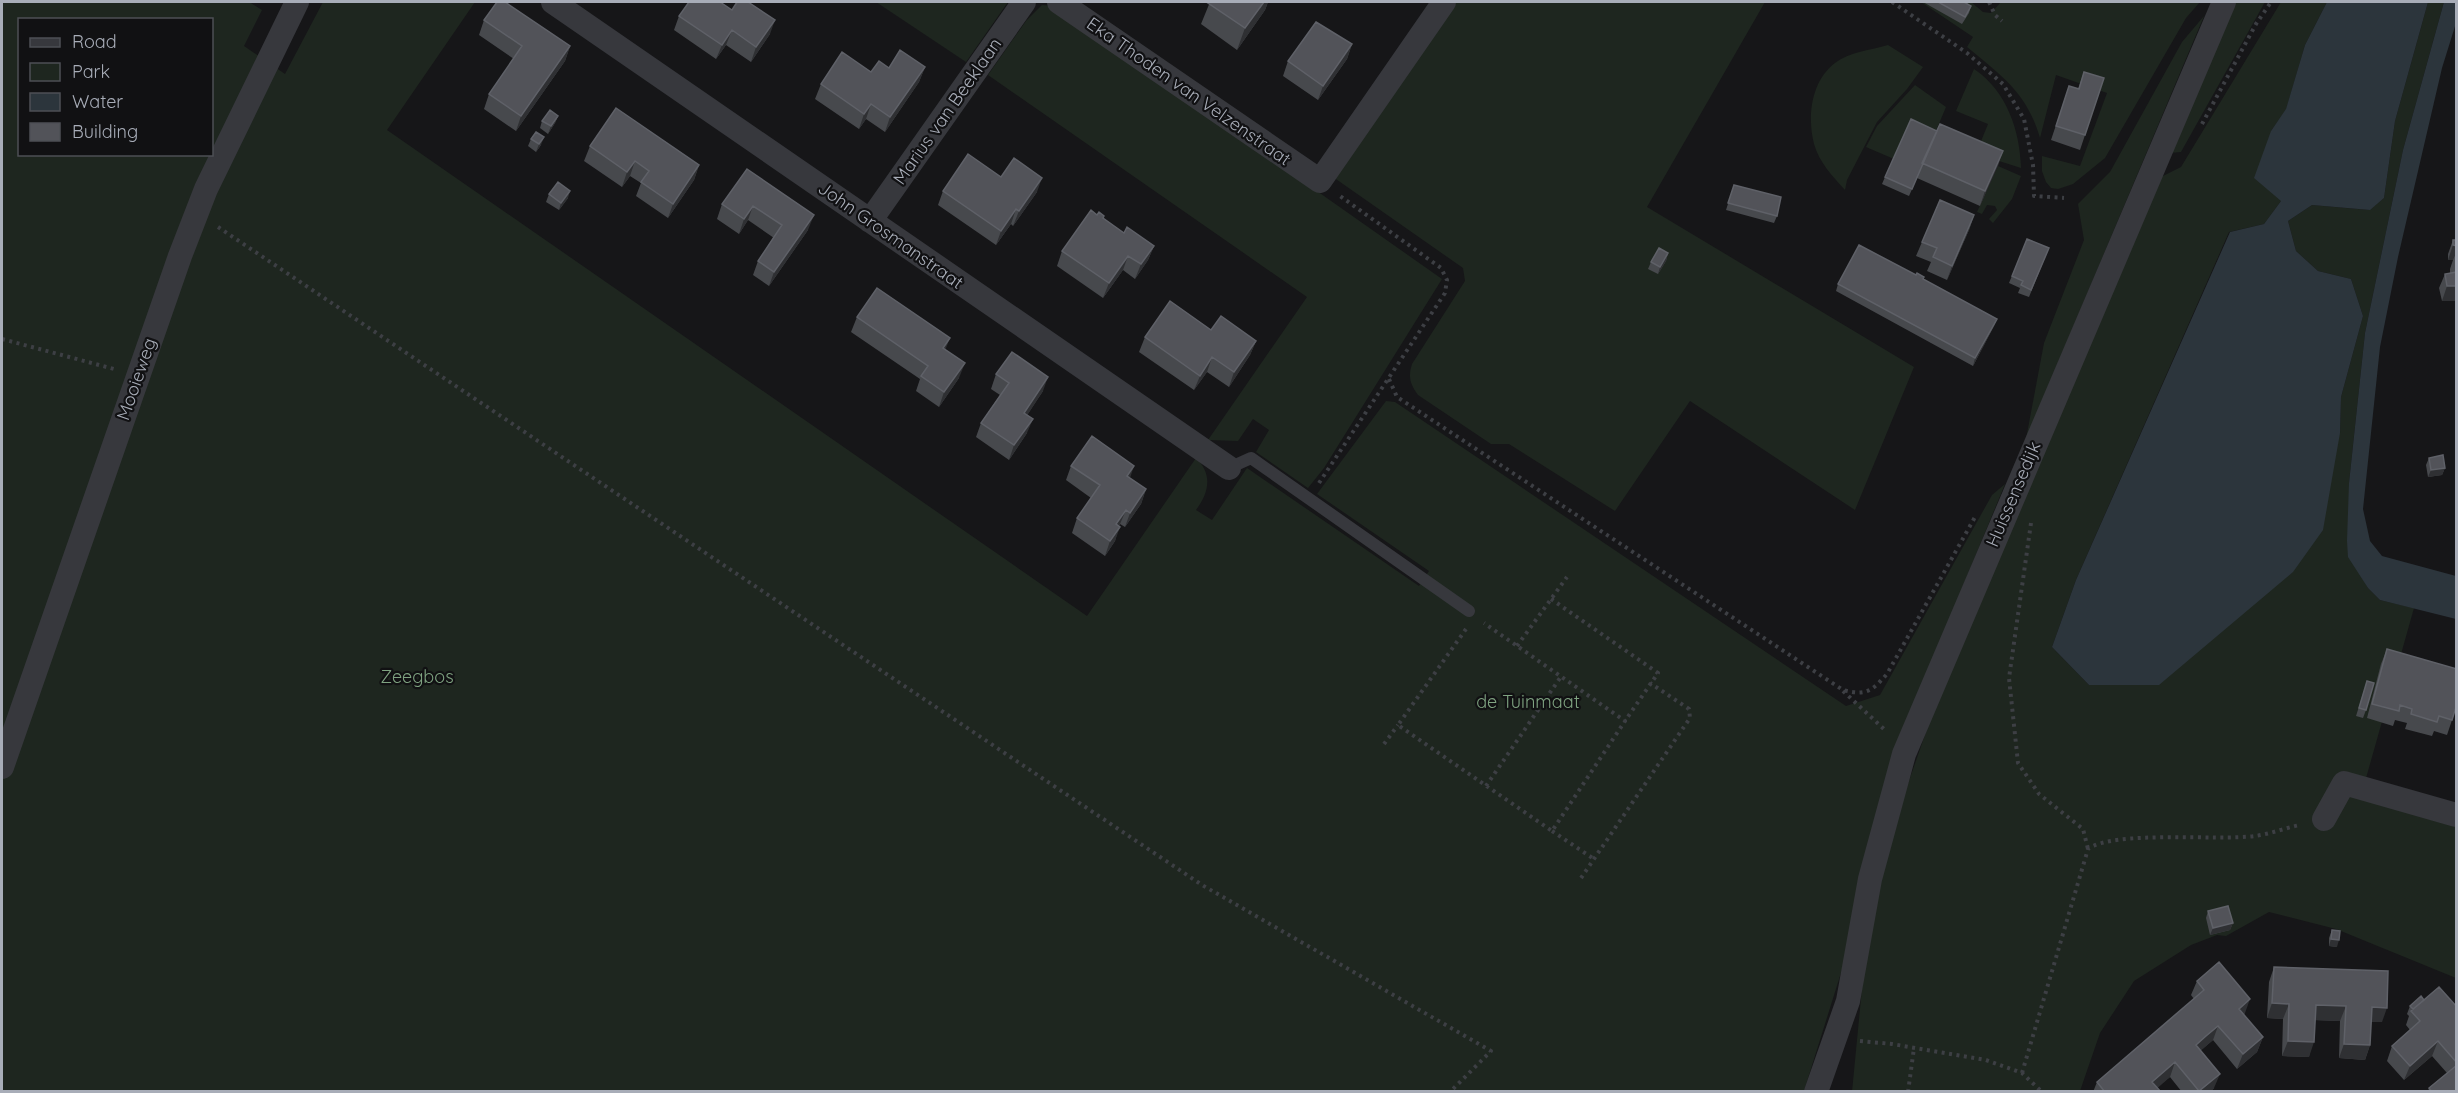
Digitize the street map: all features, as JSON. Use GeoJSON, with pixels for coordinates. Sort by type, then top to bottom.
{"type":"FeatureCollection","features":[{"type":"Feature","properties":{"kind":"street","name":"Mooieweg"},"geometry":{"type":"LineString","coordinates":[[2,767],[137,375],[206,189],[297,2]]}},
{"type":"Feature","properties":{"kind":"street","name":"John Grosmanstraat"},"geometry":{"type":"LineString","coordinates":[[553,2],[1229,468]]}},
{"type":"Feature","properties":{"kind":"street","name":"Eka Thoden van Velzenstraat"},"geometry":{"type":"LineString","coordinates":[[1059,2],[1320,181]]}},
{"type":"Feature","properties":{"kind":"street"},"geometry":{"type":"LineString","coordinates":[[1320,181],[1444,2]]}},
{"type":"Feature","properties":{"kind":"street","name":"Huissensedijk"},"geometry":{"type":"LineString","coordinates":[[1816,1092],[1848,1001],[1870,879],[1904,754],[2224,2]]}},
{"type":"Feature","properties":{"kind":"street","name":"Marius van Beeklaan"},"geometry":{"type":"LineString","coordinates":[[870,221],[1022,4]]}},
{"type":"Feature","properties":{"kind":"street"},"geometry":{"type":"LineString","coordinates":[[2324,819],[2344,783],[2457,815]]}},
{"type":"Feature","properties":{"kind":"lane"},"geometry":{"type":"LineString","coordinates":[[1229,468],[1251,458],[1472,614]]}},
{"type":"Feature","properties":{"kind":"path"},"geometry":{"type":"LineString","coordinates":[[1892,2],[1967,53],[2002,84],[2024,119],[2033,165],[2034,196],[2064,198]]}},
{"type":"Feature","properties":{"kind":"path"},"geometry":{"type":"LineString","coordinates":[[1989,2],[1995,15],[2002,21]]}},
{"type":"Feature","properties":{"kind":"path"},"geometry":{"type":"LineString","coordinates":[[2202,125],[2256,24],[2271,2]]}},
{"type":"Feature","properties":{"kind":"path"},"geometry":{"type":"LineString","coordinates":[[1309,499],[1445,293],[1447,280],[1442,268],[1320,181]]}},
{"type":"Feature","properties":{"kind":"path"},"geometry":{"type":"LineString","coordinates":[[212,235],[217,226],[1202,885],[1491,1050],[1450,1092]]}},
{"type":"Feature","properties":{"kind":"path"},"geometry":{"type":"LineString","coordinates":[[2,339],[137,375]]}},
{"type":"Feature","properties":{"kind":"path"},"geometry":{"type":"LineString","coordinates":[[1389,379],[1397,397],[1843,690],[1887,732],[1904,754]]}},
{"type":"Feature","properties":{"kind":"path"},"geometry":{"type":"LineString","coordinates":[[1843,690],[1858,694],[1874,689],[1887,674],[1979,509]]}},
{"type":"Feature","properties":{"kind":"path"},"geometry":{"type":"LineString","coordinates":[[2022,1074],[2088,849],[2083,829],[2039,794],[2018,763],[2009,678],[2032,512]]}},
{"type":"Feature","properties":{"kind":"path"},"geometry":{"type":"LineString","coordinates":[[1517,646],[1566,577]]}},
{"type":"Feature","properties":{"kind":"path"},"geometry":{"type":"LineString","coordinates":[[1551,599],[1658,673],[1552,831]]}},
{"type":"Feature","properties":{"kind":"path"},"geometry":{"type":"LineString","coordinates":[[1384,744],[1472,614],[1624,721]]}},
{"type":"Feature","properties":{"kind":"path"},"geometry":{"type":"LineString","coordinates":[[1486,786],[1560,678]]}},
{"type":"Feature","properties":{"kind":"path"},"geometry":{"type":"LineString","coordinates":[[1581,878],[1690,718],[1689,709],[1650,683]]}},
{"type":"Feature","properties":{"kind":"path"},"geometry":{"type":"LineString","coordinates":[[1398,725],[1594,859]]}},
{"type":"Feature","properties":{"kind":"path"},"geometry":{"type":"LineString","coordinates":[[2088,849],[2097,843],[2127,840],[2255,836],[2324,819]]}},
{"type":"Feature","properties":{"kind":"path"},"geometry":{"type":"LineString","coordinates":[[1860,1041],[1986,1060],[2022,1074],[2042,1092]]}},
{"type":"Feature","properties":{"kind":"path"},"geometry":{"type":"LineString","coordinates":[[1908,1092],[1914,1048]]}},
{"type":"Feature","properties":{"kind":"green space","name":"Zeegbos"},"geometry":{"type":"Polygon","coordinates":[[[2,2],[249,2],[262,10],[244,46],[285,74],[323,2],[475,2],[387,130],[1087,616],[1196,458],[1205,470],[1207,484],[1204,497],[1196,510],[1212,520],[1247,468],[1419,586],[1429,571],[1317,494],[1386,401],[1395,402],[1846,706],[1880,695],[1992,495],[2005,484],[1898,744],[1845,960],[1804,1091],[2,1092],[2,2]]]}},
{"type":"Feature","properties":{"kind":"green space"},"geometry":{"type":"Polygon","coordinates":[[[876,2],[1008,2],[966,62],[876,2]]]}},
{"type":"Feature","properties":{"kind":"green space"},"geometry":{"type":"Polygon","coordinates":[[[1455,2],[1765,2],[1647,207],[1914,367],[1855,510],[1690,401],[1615,511],[1509,444],[1491,444],[1418,395],[1410,380],[1412,364],[1465,281],[1463,268],[1333,177],[1455,2]]]}},
{"type":"Feature","properties":{"kind":"green space"},"geometry":{"type":"Polygon","coordinates":[[[1921,2],[1971,2],[1983,12],[1991,13],[2001,2],[2200,2],[2186,18],[2105,158],[2073,184],[2058,189],[2051,188],[2046,182],[2042,171],[2042,156],[2080,166],[2107,93],[2056,75],[2040,138],[2028,109],[2012,86],[1967,47],[1973,37],[1921,2]]]}},
{"type":"Feature","properties":{"kind":"green space"},"geometry":{"type":"Polygon","coordinates":[[[2234,2],[2265,2],[2181,152],[2170,153],[2234,2]]]}},
{"type":"Feature","properties":{"kind":"green space"},"geometry":{"type":"Polygon","coordinates":[[[2281,2],[2327,2],[2305,45],[2286,110],[2271,131],[2281,201],[2264,224],[2229,232],[2076,580],[2052,647],[2089,685],[2340,433],[2341,397],[2363,316],[2351,279],[2318,271],[2296,251],[2288,221],[2312,205],[2369,210],[2384,198],[2395,121],[2428,2],[2444,2],[2403,150],[2365,333],[2349,483],[2360,573],[2368,588],[2380,600],[2414,608],[2361,796],[2456,823],[2456,978],[2336,929],[2269,912],[2226,936],[2217,935],[2191,945],[2134,981],[2100,1033],[2080,1091],[1852,1092],[1865,957],[1889,838],[1948,669],[2155,180],[2181,167],[2281,2]]]}},
{"type":"Feature","properties":{"kind":"green space"},"geometry":{"type":"Polygon","coordinates":[[[1042,5],[1054,6],[1442,279],[1324,468],[1308,488],[1256,452],[1269,430],[1253,419],[1238,441],[1208,440],[1307,297],[988,75],[1026,21],[1042,5]]]}},
{"type":"Feature","properties":{"kind":"green space"},"geometry":{"type":"Polygon","coordinates":[[[2204,16],[2026,439],[2044,343],[2084,240],[2078,204],[2110,172],[2182,42],[2204,16]]]}},
{"type":"Feature","properties":{"kind":"green space"},"geometry":{"type":"Polygon","coordinates":[[[1888,45],[1923,67],[1907,89],[1877,122],[1847,180],[1845,190],[1816,151],[1812,134],[1811,111],[1816,89],[1827,71],[1841,59],[1888,45]]]}},
{"type":"Feature","properties":{"kind":"green space"},"geometry":{"type":"Polygon","coordinates":[[[1974,69],[1995,89],[2010,113],[2018,140],[2021,168],[1999,161],[1993,164],[1975,156],[1988,124],[1956,111],[1974,69]]]}},
{"type":"Feature","properties":{"kind":"green space"},"geometry":{"type":"Polygon","coordinates":[[[1915,85],[1946,107],[1933,138],[1894,159],[1866,147],[1877,126],[1915,85]]]}},
{"type":"Feature","properties":{"kind":"green space"},"geometry":{"type":"Polygon","coordinates":[[[1998,166],[2021,176],[2012,199],[1993,223],[1989,219],[1997,210],[1995,206],[1987,205],[1982,214],[1977,212],[1998,166]]]}},
{"type":"Feature","properties":{"kind":"water"},"geometry":{"type":"Polygon","coordinates":[[[2327,2],[2428,2],[2395,121],[2384,198],[2370,210],[2312,205],[2288,221],[2296,251],[2318,271],[2351,279],[2363,316],[2341,397],[2340,433],[2323,530],[2293,572],[2159,685],[2089,685],[2052,647],[2076,580],[2230,232],[2264,224],[2281,201],[2254,178],[2271,131],[2286,109],[2305,45],[2327,2]]]}},
{"type":"Feature","properties":{"kind":"water"},"geometry":{"type":"Polygon","coordinates":[[[2444,2],[2456,2],[2456,23],[2442,68],[2398,257],[2380,347],[2363,509],[2370,541],[2382,556],[2456,576],[2456,619],[2380,600],[2368,588],[2348,557],[2347,541],[2349,483],[2365,333],[2403,150],[2444,2]]]}},
{"type":"Feature","properties":{"kind":"building"},"geometry":{"type":"Polygon","coordinates":[[[497,2],[505,2],[570,46],[521,116],[489,94],[522,46],[484,20],[497,2]]]}},
{"type":"Feature","properties":{"kind":"building"},"geometry":{"type":"Polygon","coordinates":[[[689,2],[720,2],[732,10],[737,2],[748,2],[775,20],[756,47],[732,30],[722,45],[679,16],[689,2]]]}},
{"type":"Feature","properties":{"kind":"building"},"geometry":{"type":"Polygon","coordinates":[[[1264,2],[1245,28],[1208,3],[1264,2]]]}},
{"type":"Feature","properties":{"kind":"building"},"geometry":{"type":"Polygon","coordinates":[[[1938,2],[1964,2],[1971,6],[1965,17],[1938,2]]]}},
{"type":"Feature","properties":{"kind":"building"},"geometry":{"type":"Polygon","coordinates":[[[1316,22],[1352,44],[1323,86],[1288,61],[1316,22]]]}},
{"type":"Feature","properties":{"kind":"building"},"geometry":{"type":"Polygon","coordinates":[[[900,50],[925,67],[890,117],[871,104],[864,114],[821,84],[842,52],[871,72],[879,61],[889,68],[900,50]]]}},
{"type":"Feature","properties":{"kind":"building"},"geometry":{"type":"Polygon","coordinates":[[[2084,72],[2104,78],[2085,135],[2056,126],[2069,86],[2079,89],[2084,72]]]}},
{"type":"Feature","properties":{"kind":"building"},"geometry":{"type":"Polygon","coordinates":[[[616,108],[699,165],[673,204],[641,182],[649,171],[635,161],[627,172],[590,146],[616,108]]]}},
{"type":"Feature","properties":{"kind":"building"},"geometry":{"type":"Polygon","coordinates":[[[550,110],[558,116],[551,126],[542,121],[550,110]]]}},
{"type":"Feature","properties":{"kind":"building"},"geometry":{"type":"Polygon","coordinates":[[[1911,119],[1937,131],[1912,189],[1885,177],[1911,119]]]}},
{"type":"Feature","properties":{"kind":"building"},"geometry":{"type":"Polygon","coordinates":[[[1940,124],[2003,151],[1985,191],[1922,163],[1940,124]]]}},
{"type":"Feature","properties":{"kind":"building"},"geometry":{"type":"Polygon","coordinates":[[[536,132],[544,137],[539,144],[531,139],[536,132]]]}},
{"type":"Feature","properties":{"kind":"building"},"geometry":{"type":"Polygon","coordinates":[[[968,154],[1001,177],[1014,158],[1042,178],[1019,211],[1016,209],[1001,231],[943,191],[968,154]]]}},
{"type":"Feature","properties":{"kind":"building"},"geometry":{"type":"Polygon","coordinates":[[[747,169],[814,215],[774,272],[758,261],[782,225],[753,206],[744,219],[722,204],[747,169]]]}},
{"type":"Feature","properties":{"kind":"building"},"geometry":{"type":"Polygon","coordinates":[[[558,182],[570,191],[561,203],[549,194],[558,182]]]}},
{"type":"Feature","properties":{"kind":"building"},"geometry":{"type":"Polygon","coordinates":[[[1734,185],[1781,197],[1777,216],[1728,203],[1734,185]]]}},
{"type":"Feature","properties":{"kind":"building"},"geometry":{"type":"Polygon","coordinates":[[[1940,200],[1974,215],[1952,266],[1933,257],[1937,248],[1922,242],[1940,200]]]}},
{"type":"Feature","properties":{"kind":"building"},"geometry":{"type":"Polygon","coordinates":[[[1091,210],[1097,215],[1099,212],[1104,216],[1103,218],[1124,233],[1127,227],[1154,246],[1141,264],[1128,256],[1109,283],[1062,251],[1091,210]]]}},
{"type":"Feature","properties":{"kind":"building"},"geometry":{"type":"Polygon","coordinates":[[[2027,239],[2049,248],[2031,290],[2021,285],[2023,281],[2012,276],[2027,239]]]}},
{"type":"Feature","properties":{"kind":"building"},"geometry":{"type":"Polygon","coordinates":[[[1859,245],[1916,275],[1917,273],[1924,277],[1923,279],[1997,319],[1975,358],[1838,284],[1859,245]]]}},
{"type":"Feature","properties":{"kind":"building"},"geometry":{"type":"Polygon","coordinates":[[[1659,248],[1668,253],[1660,267],[1651,262],[1659,248]]]}},
{"type":"Feature","properties":{"kind":"building"},"geometry":{"type":"Polygon","coordinates":[[[2457,272],[2457,286],[2447,286],[2445,274],[2457,272]]]}},
{"type":"Feature","properties":{"kind":"building"},"geometry":{"type":"Polygon","coordinates":[[[877,288],[950,338],[943,348],[965,363],[944,392],[921,376],[928,366],[857,317],[877,288]]]}},
{"type":"Feature","properties":{"kind":"building"},"geometry":{"type":"Polygon","coordinates":[[[1170,301],[1211,330],[1221,316],[1256,341],[1234,372],[1212,357],[1200,376],[1145,337],[1170,301]]]}},
{"type":"Feature","properties":{"kind":"building"},"geometry":{"type":"Polygon","coordinates":[[[1012,352],[1048,377],[1024,413],[1033,419],[1014,445],[981,423],[1009,383],[996,374],[1012,352]]]}},
{"type":"Feature","properties":{"kind":"building"},"geometry":{"type":"Polygon","coordinates":[[[1092,436],[1134,466],[1127,476],[1146,489],[1130,513],[1126,510],[1116,524],[1120,527],[1110,541],[1077,518],[1100,485],[1071,466],[1092,436]]]}},
{"type":"Feature","properties":{"kind":"building"},"geometry":{"type":"Polygon","coordinates":[[[2443,455],[2445,468],[2431,470],[2429,458],[2443,455]]]}},
{"type":"Feature","properties":{"kind":"building"},"geometry":{"type":"Polygon","coordinates":[[[2387,649],[2457,669],[2457,704],[2452,720],[2439,716],[2437,722],[2411,714],[2412,709],[2400,705],[2399,711],[2372,704],[2387,649]]]}},
{"type":"Feature","properties":{"kind":"building"},"geometry":{"type":"Polygon","coordinates":[[[2367,681],[2374,683],[2366,710],[2359,708],[2367,681]]]}},
{"type":"Feature","properties":{"kind":"building"},"geometry":{"type":"Polygon","coordinates":[[[2228,906],[2233,923],[2213,928],[2208,911],[2228,906]]]}},
{"type":"Feature","properties":{"kind":"building"},"geometry":{"type":"Polygon","coordinates":[[[2332,930],[2340,931],[2339,940],[2331,939],[2332,930]]]}},
{"type":"Feature","properties":{"kind":"building"},"geometry":{"type":"Polygon","coordinates":[[[2219,962],[2250,999],[2239,1009],[2263,1037],[2243,1054],[2218,1026],[2206,1036],[2196,1045],[2220,1074],[2199,1091],[2175,1062],[2152,1082],[2161,1092],[2105,1092],[2097,1082],[2204,990],[2197,981],[2219,962]]]}},
{"type":"Feature","properties":{"kind":"building"},"geometry":{"type":"Polygon","coordinates":[[[2274,967],[2388,971],[2387,1008],[2372,1007],[2370,1045],[2344,1044],[2346,1006],[2316,1005],[2314,1042],[2288,1041],[2289,1004],[2272,1003],[2274,967]]]}},
{"type":"Feature","properties":{"kind":"building"},"geometry":{"type":"Polygon","coordinates":[[[2439,987],[2457,1007],[2457,1063],[2438,1041],[2410,1066],[2392,1046],[2420,1021],[2411,1011],[2439,987]]]}},
{"type":"Feature","properties":{"kind":"building"},"geometry":{"type":"Polygon","coordinates":[[[2421,996],[2424,1000],[2413,1009],[2410,1006],[2421,996]]]}},
{"type":"Feature","properties":{"kind":"building"},"geometry":{"type":"Polygon","coordinates":[[[2457,1065],[2457,1092],[2432,1092],[2429,1088],[2457,1065]]]}},
{"type":"Feature","properties":{"kind":"park label","name":"de Tuinmaat"},"geometry":{"type":"Point","coordinates":[1528,701]}}]}
